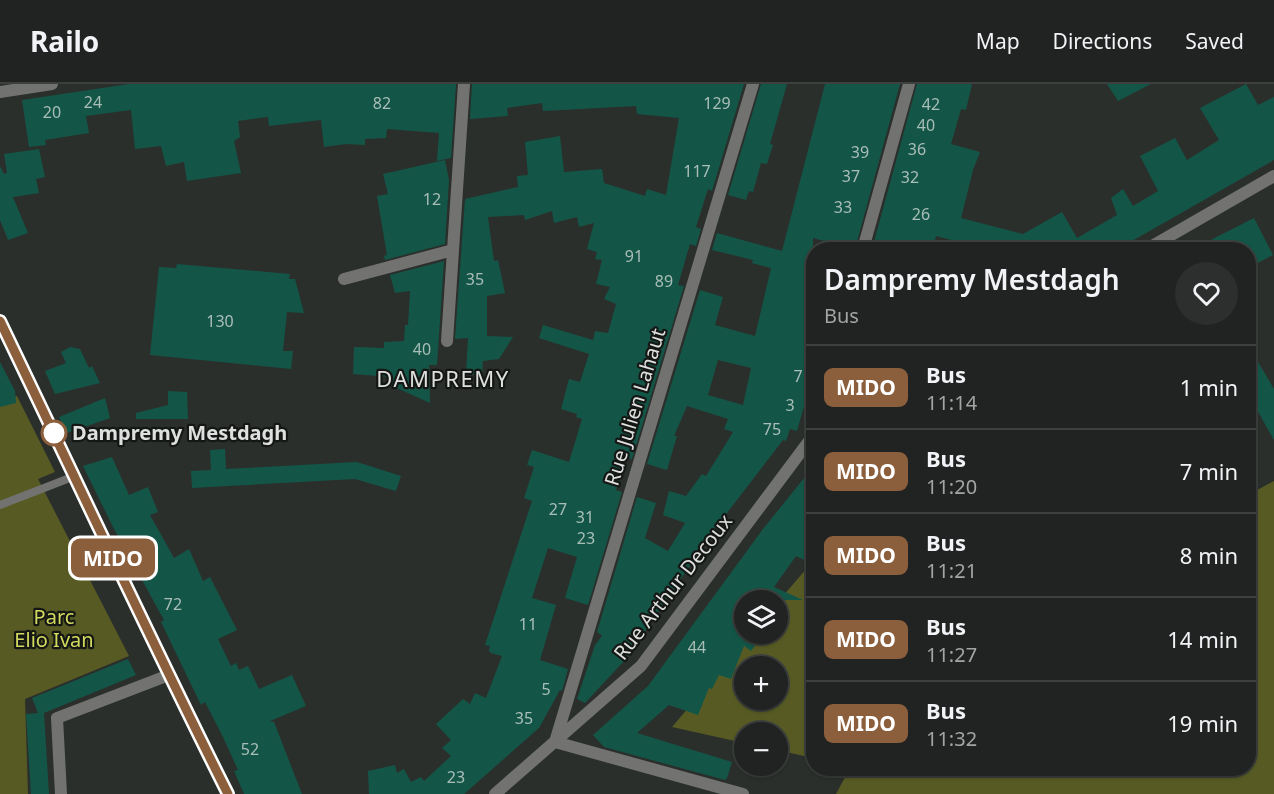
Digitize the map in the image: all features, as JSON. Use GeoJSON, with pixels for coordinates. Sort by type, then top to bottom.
{"type":"FeatureCollection","features":[{"type":"Feature","properties":{"kind":"street"},"geometry":{"type":"LineString","coordinates":[[0,92],[52,84]]}},
{"type":"Feature","properties":{"kind":"street"},"geometry":{"type":"LineString","coordinates":[[447,341],[464,84]]}},
{"type":"Feature","properties":{"kind":"street","name":"Rue Julien Lahaut"},"geometry":{"type":"LineString","coordinates":[[555,742],[753,84]]}},
{"type":"Feature","properties":{"kind":"street"},"geometry":{"type":"LineString","coordinates":[[864,242],[909,84]]}},
{"type":"Feature","properties":{"kind":"street"},"geometry":{"type":"LineString","coordinates":[[1158,242],[1274,176]]}},
{"type":"Feature","properties":{"kind":"street"},"geometry":{"type":"LineString","coordinates":[[344,279],[453,250]]}},
{"type":"Feature","properties":{"kind":"street"},"geometry":{"type":"LineString","coordinates":[[0,321],[228,794]]}},
{"type":"Feature","properties":{"kind":"street","name":"Rue Arthur Decoux"},"geometry":{"type":"LineString","coordinates":[[495,794],[641,666],[806,446]]}},
{"type":"Feature","properties":{"kind":"street"},"geometry":{"type":"LineString","coordinates":[[61,794],[57,718],[169,675]]}},
{"type":"Feature","properties":{"kind":"street"},"geometry":{"type":"LineString","coordinates":[[555,742],[743,794]]}},
{"type":"Feature","properties":{"kind":"lane"},"geometry":{"type":"LineString","coordinates":[[0,505],[75,476]]}},
{"type":"Feature","properties":{"kind":"green space","name":"Parc Elio Ivan"},"geometry":{"type":"Polygon","coordinates":[[[17,396],[55,472],[38,479],[129,656],[25,699],[28,794],[0,794],[0,400],[17,396]]]}},
{"type":"Feature","properties":{"kind":"green space"},"geometry":{"type":"Polygon","coordinates":[[[1274,481],[1274,794],[836,794],[846,776],[1256,776],[1256,491],[1274,481]]]}},
{"type":"Feature","properties":{"kind":"green space"},"geometry":{"type":"Polygon","coordinates":[[[806,569],[806,756],[788,752],[788,722],[734,722],[734,741],[672,727],[743,644],[788,644],[788,590],[806,569]]]}},
{"type":"Feature","properties":{"kind":"building"},"geometry":{"type":"Polygon","coordinates":[[[129,84],[456,84],[451,158],[437,161],[439,133],[387,129],[386,138],[365,139],[365,145],[346,144],[324,147],[321,120],[269,126],[268,117],[238,121],[240,137],[234,141],[241,173],[187,181],[184,162],[166,166],[161,146],[135,149],[131,110],[86,116],[89,133],[45,140],[46,145],[29,147],[22,100],[129,84]]]}},
{"type":"Feature","properties":{"kind":"building"},"geometry":{"type":"Polygon","coordinates":[[[472,84],[744,84],[712,191],[708,189],[696,227],[701,229],[696,246],[690,244],[678,285],[684,286],[632,459],[625,457],[616,490],[622,492],[588,605],[565,598],[577,557],[548,548],[532,598],[556,605],[540,660],[568,669],[562,691],[560,690],[539,728],[464,794],[369,794],[368,771],[395,765],[397,773],[404,769],[411,782],[421,777],[424,781],[451,756],[442,748],[451,740],[436,724],[463,699],[470,704],[475,693],[486,698],[502,656],[491,653],[490,646],[485,645],[532,501],[524,498],[534,467],[527,465],[532,450],[569,462],[582,419],[576,417],[577,414],[561,409],[569,379],[580,382],[589,354],[539,338],[543,325],[593,340],[595,331],[608,333],[616,304],[604,299],[610,287],[596,284],[602,260],[595,259],[597,252],[587,249],[594,223],[579,227],[577,217],[554,223],[552,211],[525,220],[524,215],[488,217],[494,261],[498,260],[505,293],[487,296],[487,336],[513,337],[499,359],[483,361],[482,376],[466,374],[468,338],[455,339],[465,199],[518,187],[517,176],[528,175],[525,142],[560,136],[564,172],[602,169],[604,183],[645,196],[647,189],[666,195],[679,118],[637,114],[636,106],[543,111],[542,103],[507,108],[508,116],[470,119],[472,84]]]}},
{"type":"Feature","properties":{"kind":"building"},"geometry":{"type":"Polygon","coordinates":[[[761,84],[787,84],[770,144],[773,145],[767,164],[761,163],[753,192],[749,191],[746,200],[728,195],[761,84]]]}},
{"type":"Feature","properties":{"kind":"building"},"geometry":{"type":"Polygon","coordinates":[[[825,84],[900,84],[857,242],[828,242],[813,238],[813,242],[806,242],[806,399],[797,431],[790,429],[786,441],[783,440],[717,526],[626,659],[585,703],[577,699],[595,645],[602,636],[597,632],[637,497],[656,503],[645,538],[668,551],[685,523],[663,515],[669,491],[686,496],[702,474],[706,476],[733,432],[724,429],[728,419],[687,406],[674,436],[677,436],[667,470],[647,464],[700,290],[723,297],[715,325],[755,336],[771,268],[752,263],[753,260],[712,250],[717,233],[782,251],[825,84]],[[718,360],[708,395],[743,405],[751,368],[718,360]]]}},
{"type":"Feature","properties":{"kind":"building"},"geometry":{"type":"Polygon","coordinates":[[[917,84],[972,84],[966,110],[961,109],[951,144],[980,152],[961,218],[1023,234],[1062,212],[1077,238],[1117,215],[1111,198],[1123,189],[1133,206],[1158,191],[1140,156],[1175,138],[1187,160],[1219,140],[1200,108],[1246,84],[1258,105],[1274,97],[1274,160],[1130,242],[959,242],[936,236],[934,242],[874,242],[917,84]]]}},
{"type":"Feature","properties":{"kind":"building"},"geometry":{"type":"Polygon","coordinates":[[[1107,84],[1151,84],[1118,101],[1107,84]]]}},
{"type":"Feature","properties":{"kind":"building"},"geometry":{"type":"Polygon","coordinates":[[[39,149],[45,177],[36,179],[39,193],[13,197],[28,233],[8,240],[0,220],[0,166],[4,174],[7,173],[4,154],[39,149]]]}},
{"type":"Feature","properties":{"kind":"building"},"geometry":{"type":"Polygon","coordinates":[[[445,160],[449,180],[445,244],[385,260],[384,256],[387,255],[377,196],[388,194],[383,174],[445,160]]]}},
{"type":"Feature","properties":{"kind":"building"},"geometry":{"type":"Polygon","coordinates":[[[1254,218],[1273,255],[1256,264],[1256,242],[1207,242],[1254,218]]]}},
{"type":"Feature","properties":{"kind":"building"},"geometry":{"type":"Polygon","coordinates":[[[444,261],[437,365],[429,365],[430,403],[388,384],[391,377],[353,374],[354,347],[384,348],[384,342],[404,341],[405,325],[408,325],[410,291],[395,293],[390,275],[444,261]]]}},
{"type":"Feature","properties":{"kind":"building"},"geometry":{"type":"Polygon","coordinates":[[[177,264],[290,274],[289,279],[295,279],[304,313],[287,312],[283,351],[293,351],[291,369],[150,355],[159,267],[176,268],[177,264]]]}},
{"type":"Feature","properties":{"kind":"building"},"geometry":{"type":"Polygon","coordinates":[[[70,347],[80,349],[89,368],[92,366],[100,383],[55,394],[45,371],[66,363],[61,352],[70,347]]]}},
{"type":"Feature","properties":{"kind":"building"},"geometry":{"type":"Polygon","coordinates":[[[1256,359],[1274,389],[1274,440],[1256,408],[1256,359]]]}},
{"type":"Feature","properties":{"kind":"building"},"geometry":{"type":"Polygon","coordinates":[[[0,362],[15,391],[16,403],[0,407],[0,362]]]}},
{"type":"Feature","properties":{"kind":"building"},"geometry":{"type":"Polygon","coordinates":[[[168,391],[187,392],[188,419],[136,419],[136,413],[168,405],[168,391]]]}},
{"type":"Feature","properties":{"kind":"building"},"geometry":{"type":"Polygon","coordinates":[[[105,398],[110,418],[67,433],[59,417],[105,398]]]}},
{"type":"Feature","properties":{"kind":"building"},"geometry":{"type":"Polygon","coordinates":[[[225,449],[226,469],[357,462],[401,476],[396,491],[355,479],[192,488],[191,471],[211,470],[210,450],[225,449]]]}},
{"type":"Feature","properties":{"kind":"building"},"geometry":{"type":"Polygon","coordinates":[[[112,457],[129,495],[148,487],[158,512],[150,515],[174,558],[189,549],[203,581],[210,577],[237,630],[218,639],[231,666],[236,663],[239,670],[248,666],[259,689],[292,675],[306,706],[270,721],[274,722],[302,794],[244,794],[234,771],[238,770],[223,737],[205,702],[201,705],[161,622],[164,620],[113,527],[83,466],[112,457]]]}},
{"type":"Feature","properties":{"kind":"building"},"geometry":{"type":"Polygon","coordinates":[[[806,476],[806,561],[796,556],[774,587],[781,590],[734,590],[734,644],[756,644],[751,651],[744,646],[740,656],[734,656],[734,671],[731,679],[719,675],[712,689],[709,688],[698,715],[669,705],[637,733],[732,762],[725,780],[604,747],[593,735],[648,686],[763,529],[806,476]]]}},
{"type":"Feature","properties":{"kind":"building"},"geometry":{"type":"Polygon","coordinates":[[[788,593],[803,600],[788,600],[788,593]]]}},
{"type":"Feature","properties":{"kind":"building"},"geometry":{"type":"Polygon","coordinates":[[[128,659],[136,675],[44,713],[49,794],[31,794],[26,714],[38,713],[32,698],[128,659]]]}},
{"type":"Feature","properties":{"kind":"bus line","name":"MIDO"},"geometry":{"type":"LineString","coordinates":[[0,321],[153,645],[228,794]]}},
{"type":"Feature","properties":{"kind":"place","name":"Dampremy Mestdagh"},"geometry":{"type":"Point","coordinates":[54,433]}},
{"type":"Feature","properties":{"kind":"district","name":"DAMPREMY"},"geometry":{"type":"Point","coordinates":[443,379]}}]}
